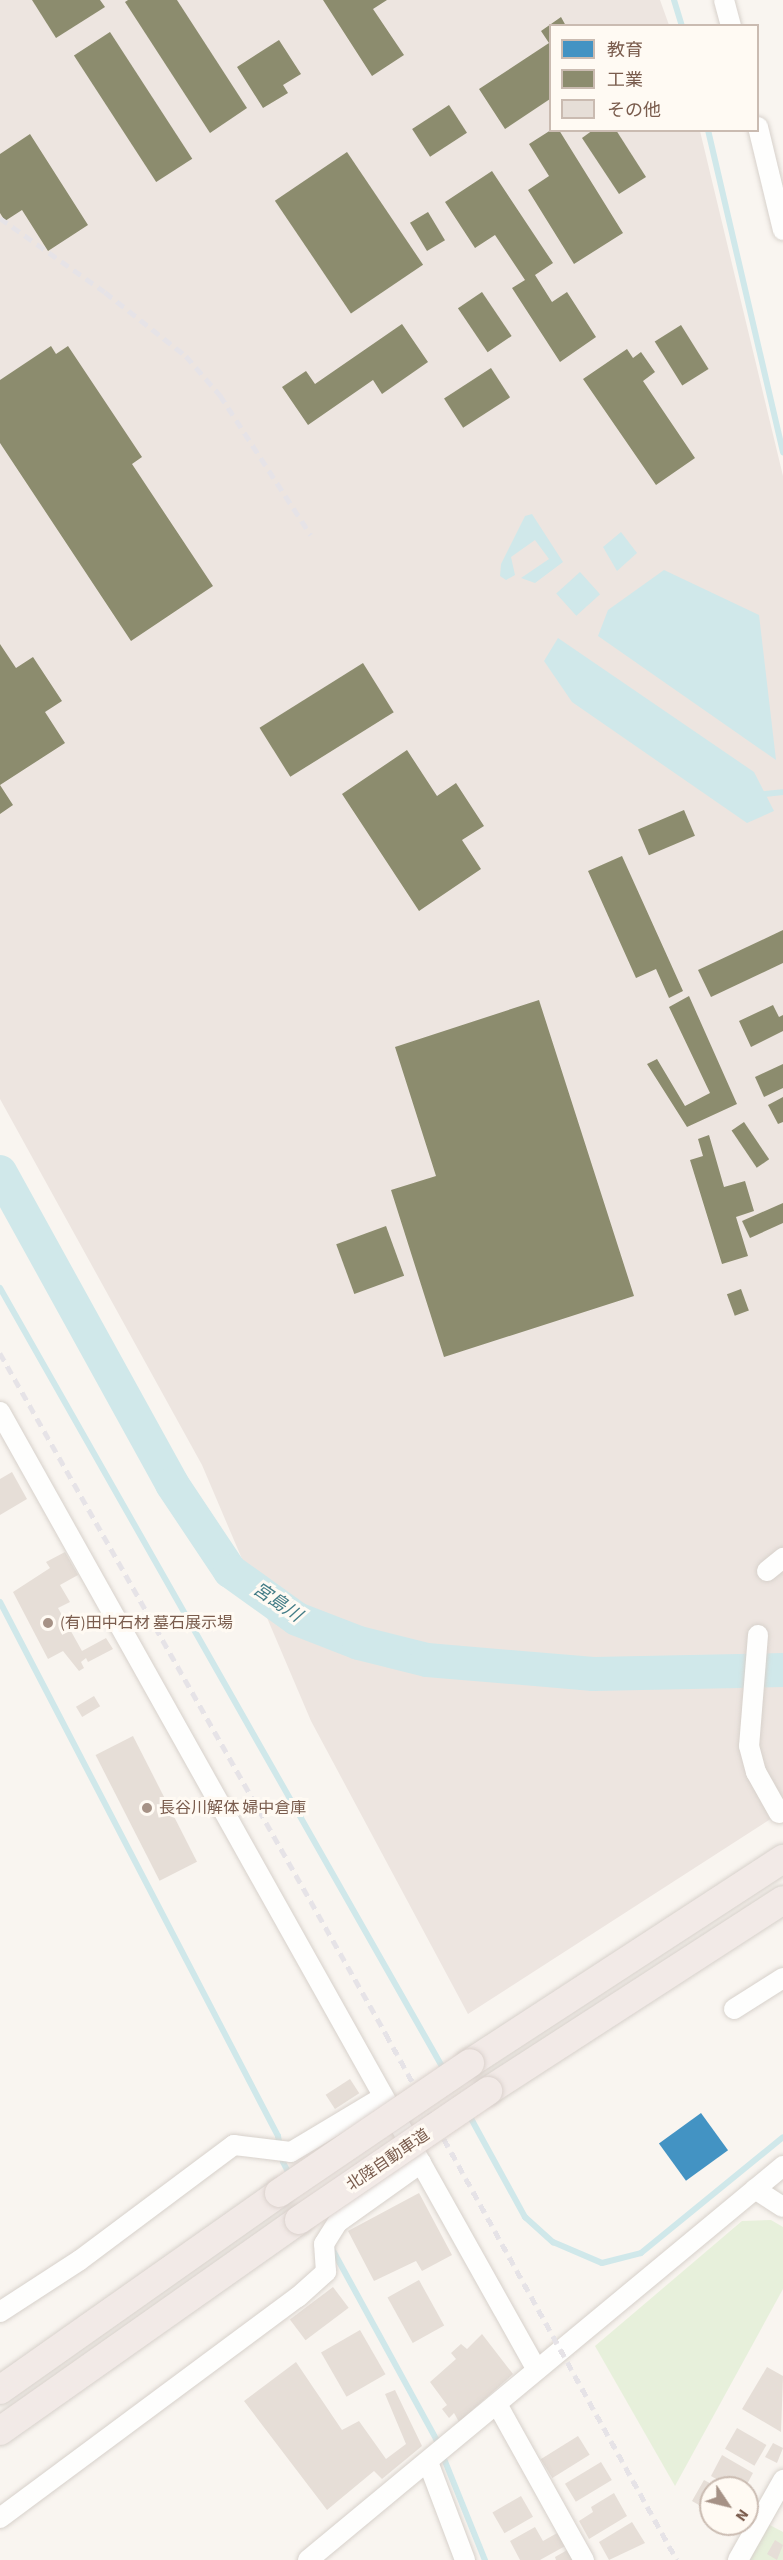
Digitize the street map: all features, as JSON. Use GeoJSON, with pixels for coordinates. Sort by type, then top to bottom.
{"type":"FeatureCollection","features":[{"type":"Feature","properties":{"kind":"highway","name":"北陸自動車道"},"geometry":{"type":"LineString","coordinates":[[0,2390],[279,2193],[470,2063],[783,1859]]}},
{"type":"Feature","properties":{"kind":"highway","name":"北陸自動車道"},"geometry":{"type":"LineString","coordinates":[[0,2431],[299,2220],[488,2091],[783,1900]]}},
{"type":"Feature","properties":{"kind":"street"},"geometry":{"type":"LineString","coordinates":[[724,0],[730,24]]}},
{"type":"Feature","properties":{"kind":"street"},"geometry":{"type":"LineString","coordinates":[[759,131],[783,230]]}},
{"type":"Feature","properties":{"kind":"street"},"geometry":{"type":"LineString","coordinates":[[0,1412],[537,2370]]}},
{"type":"Feature","properties":{"kind":"street"},"geometry":{"type":"LineString","coordinates":[[767,1571],[783,1558]]}},
{"type":"Feature","properties":{"kind":"street"},"geometry":{"type":"LineString","coordinates":[[758,1635],[750,1703],[749,1746],[756,1772],[779,1813]]}},
{"type":"Feature","properties":{"kind":"street"},"geometry":{"type":"LineString","coordinates":[[735,2009],[783,1978]]}},
{"type":"Feature","properties":{"kind":"street"},"geometry":{"type":"LineString","coordinates":[[0,2312],[80,2260],[234,2145],[291,2152],[383,2097]]}},
{"type":"Feature","properties":{"kind":"street"},"geometry":{"type":"LineString","coordinates":[[0,2518],[298,2297],[326,2272],[324,2244],[338,2222],[421,2163]]}},
{"type":"Feature","properties":{"kind":"street"},"geometry":{"type":"LineString","coordinates":[[308,2560],[783,2166]]}},
{"type":"Feature","properties":{"kind":"street"},"geometry":{"type":"LineString","coordinates":[[755,2190],[783,2207]]}},
{"type":"Feature","properties":{"kind":"street"},"geometry":{"type":"LineString","coordinates":[[497,2404],[584,2560]]}},
{"type":"Feature","properties":{"kind":"street"},"geometry":{"type":"LineString","coordinates":[[428,2462],[465,2560]]}},
{"type":"Feature","properties":{"kind":"street"},"geometry":{"type":"LineString","coordinates":[[738,2560],[783,2480]]}},
{"type":"Feature","properties":{"kind":"shaded area"},"geometry":{"type":"Polygon","coordinates":[[[0,0],[660,0],[669,24],[549,24],[549,132],[700,132],[783,476],[783,1811],[468,2014],[311,1721],[202,1465],[0,1099],[0,0]]]}},
{"type":"Feature","properties":{"kind":"green space"},"geometry":{"type":"Polygon","coordinates":[[[771,2220],[783,2227],[783,2289],[675,2486],[595,2346],[742,2221],[771,2220]]]}},
{"type":"Feature","properties":{"kind":"green space"},"geometry":{"type":"Polygon","coordinates":[[[766,2523],[783,2532],[783,2560],[746,2560],[766,2523]]]}},
{"type":"Feature","properties":{"kind":"water"},"geometry":{"type":"Polygon","coordinates":[[[532,514],[563,562],[535,583],[521,578],[549,559],[535,540],[511,557],[515,575],[506,580],[500,576],[501,564],[525,516],[532,514]]]}},
{"type":"Feature","properties":{"kind":"water"},"geometry":{"type":"Polygon","coordinates":[[[621,532],[637,553],[617,571],[603,547],[621,532]]]}},
{"type":"Feature","properties":{"kind":"water"},"geometry":{"type":"Polygon","coordinates":[[[664,570],[759,615],[776,760],[598,636],[608,610],[664,570]]]}},
{"type":"Feature","properties":{"kind":"water"},"geometry":{"type":"Polygon","coordinates":[[[580,572],[600,594],[576,616],[556,593],[580,572]]]}},
{"type":"Feature","properties":{"kind":"water"},"geometry":{"type":"Polygon","coordinates":[[[558,638],[754,772],[774,811],[747,823],[572,702],[544,661],[558,638]]]}},
{"type":"Feature","properties":{"kind":"building: 教育"},"geometry":{"type":"Polygon","coordinates":[[[701,2113],[728,2150],[686,2181],[659,2144],[701,2113]]]}},
{"type":"Feature","properties":{"kind":"building: 工業"},"geometry":{"type":"Polygon","coordinates":[[[32,0],[100,0],[105,7],[56,38],[32,0]]]}},
{"type":"Feature","properties":{"kind":"building: 工業"},"geometry":{"type":"Polygon","coordinates":[[[128,0],[177,0],[247,108],[210,133],[125,2],[128,0]]]}},
{"type":"Feature","properties":{"kind":"building: 工業"},"geometry":{"type":"Polygon","coordinates":[[[323,0],[387,0],[373,9],[404,55],[372,76],[323,0]]]}},
{"type":"Feature","properties":{"kind":"building: 工業"},"geometry":{"type":"Polygon","coordinates":[[[561,17],[565,24],[551,24],[561,17]]]}},
{"type":"Feature","properties":{"kind":"building: 工業"},"geometry":{"type":"Polygon","coordinates":[[[549,25],[549,43],[541,31],[549,25]]]}},
{"type":"Feature","properties":{"kind":"building: 工業"},"geometry":{"type":"Polygon","coordinates":[[[110,32],[192,159],[156,182],[74,55],[110,32]]]}},
{"type":"Feature","properties":{"kind":"building: 工業"},"geometry":{"type":"Polygon","coordinates":[[[279,40],[301,74],[283,85],[288,93],[263,108],[237,67],[279,40]]]}},
{"type":"Feature","properties":{"kind":"building: 工業"},"geometry":{"type":"Polygon","coordinates":[[[549,43],[549,100],[505,129],[479,89],[549,43]]]}},
{"type":"Feature","properties":{"kind":"building: 工業"},"geometry":{"type":"Polygon","coordinates":[[[449,105],[467,133],[430,157],[412,129],[449,105]]]}},
{"type":"Feature","properties":{"kind":"building: 工業"},"geometry":{"type":"Polygon","coordinates":[[[549,131],[560,132],[623,233],[574,264],[528,190],[549,176],[529,144],[549,131]]]}},
{"type":"Feature","properties":{"kind":"building: 工業"},"geometry":{"type":"Polygon","coordinates":[[[590,132],[617,132],[646,177],[619,194],[582,138],[590,132]]]}},
{"type":"Feature","properties":{"kind":"building: 工業"},"geometry":{"type":"Polygon","coordinates":[[[30,134],[88,225],[48,251],[22,210],[5,221],[0,213],[0,154],[30,134]]]}},
{"type":"Feature","properties":{"kind":"building: 工業"},"geometry":{"type":"Polygon","coordinates":[[[347,152],[423,265],[351,313],[275,201],[347,152]]]}},
{"type":"Feature","properties":{"kind":"building: 工業"},"geometry":{"type":"Polygon","coordinates":[[[492,171],[553,263],[535,275],[552,302],[567,292],[596,337],[560,362],[512,288],[525,280],[495,235],[475,248],[445,202],[492,171]]]}},
{"type":"Feature","properties":{"kind":"building: 工業"},"geometry":{"type":"Polygon","coordinates":[[[428,212],[445,240],[427,251],[410,223],[428,212]]]}},
{"type":"Feature","properties":{"kind":"building: 工業"},"geometry":{"type":"Polygon","coordinates":[[[482,292],[512,336],[488,352],[458,308],[482,292]]]}},
{"type":"Feature","properties":{"kind":"building: 工業"},"geometry":{"type":"Polygon","coordinates":[[[402,324],[428,362],[382,394],[373,380],[308,425],[282,387],[306,371],[315,384],[402,324]]]}},
{"type":"Feature","properties":{"kind":"building: 工業"},"geometry":{"type":"Polygon","coordinates":[[[681,325],[709,369],[682,386],[655,341],[681,325]]]}},
{"type":"Feature","properties":{"kind":"building: 工業"},"geometry":{"type":"Polygon","coordinates":[[[51,346],[56,354],[68,346],[142,457],[132,464],[213,586],[131,641],[0,443],[0,380],[51,346]]]}},
{"type":"Feature","properties":{"kind":"building: 工業"},"geometry":{"type":"Polygon","coordinates":[[[627,349],[633,358],[641,352],[655,372],[643,381],[695,458],[656,485],[583,379],[627,349]]]}},
{"type":"Feature","properties":{"kind":"building: 工業"},"geometry":{"type":"Polygon","coordinates":[[[491,368],[510,397],[463,428],[444,398],[491,368]]]}},
{"type":"Feature","properties":{"kind":"building: 工業"},"geometry":{"type":"Polygon","coordinates":[[[0,644],[16,668],[33,657],[62,701],[45,712],[65,743],[0,785],[0,644]]]}},
{"type":"Feature","properties":{"kind":"building: 工業"},"geometry":{"type":"Polygon","coordinates":[[[363,663],[394,712],[290,777],[260,728],[363,663]]]}},
{"type":"Feature","properties":{"kind":"building: 工業"},"geometry":{"type":"Polygon","coordinates":[[[407,750],[437,796],[456,783],[484,826],[462,840],[481,869],[419,911],[342,794],[407,750]]]}},
{"type":"Feature","properties":{"kind":"building: 工業"},"geometry":{"type":"Polygon","coordinates":[[[0,785],[13,805],[0,814],[0,785]]]}},
{"type":"Feature","properties":{"kind":"building: 工業"},"geometry":{"type":"Polygon","coordinates":[[[684,810],[695,836],[649,855],[638,830],[684,810]]]}},
{"type":"Feature","properties":{"kind":"building: 工業"},"geometry":{"type":"Polygon","coordinates":[[[622,856],[683,991],[669,998],[656,969],[636,978],[588,871],[622,856]]]}},
{"type":"Feature","properties":{"kind":"building: 工業"},"geometry":{"type":"Polygon","coordinates":[[[783,930],[783,963],[711,997],[698,970],[783,930]]]}},
{"type":"Feature","properties":{"kind":"building: 工業"},"geometry":{"type":"Polygon","coordinates":[[[689,996],[737,1104],[687,1127],[647,1064],[657,1059],[685,1106],[710,1093],[669,1007],[689,996]]]}},
{"type":"Feature","properties":{"kind":"building: 工業"},"geometry":{"type":"Polygon","coordinates":[[[539,1000],[634,1296],[444,1357],[391,1190],[436,1176],[395,1047],[539,1000]]]}},
{"type":"Feature","properties":{"kind":"building: 工業"},"geometry":{"type":"Polygon","coordinates":[[[773,1005],[779,1017],[783,1015],[783,1031],[751,1047],[739,1021],[773,1005]]]}},
{"type":"Feature","properties":{"kind":"building: 工業"},"geometry":{"type":"Polygon","coordinates":[[[783,1064],[783,1088],[764,1097],[755,1077],[783,1064]]]}},
{"type":"Feature","properties":{"kind":"building: 工業"},"geometry":{"type":"Polygon","coordinates":[[[783,1097],[783,1122],[778,1124],[768,1105],[783,1097]]]}},
{"type":"Feature","properties":{"kind":"building: 工業"},"geometry":{"type":"Polygon","coordinates":[[[744,1122],[769,1159],[757,1168],[732,1130],[744,1122]]]}},
{"type":"Feature","properties":{"kind":"building: 工業"},"geometry":{"type":"Polygon","coordinates":[[[709,1135],[724,1187],[745,1181],[754,1211],[736,1217],[748,1256],[722,1264],[690,1160],[703,1156],[698,1139],[709,1135]]]}},
{"type":"Feature","properties":{"kind":"building: 工業"},"geometry":{"type":"Polygon","coordinates":[[[783,1203],[783,1223],[750,1238],[742,1221],[783,1203]]]}},
{"type":"Feature","properties":{"kind":"building: 工業"},"geometry":{"type":"Polygon","coordinates":[[[386,1226],[404,1276],[354,1294],[336,1244],[386,1226]]]}},
{"type":"Feature","properties":{"kind":"building: 工業"},"geometry":{"type":"Polygon","coordinates":[[[741,1289],[749,1311],[735,1316],[727,1294],[741,1289]]]}},
{"type":"Feature","properties":{"kind":"building: その他"},"geometry":{"type":"Polygon","coordinates":[[[12,1472],[27,1499],[0,1515],[0,1479],[12,1472]]]}},
{"type":"Feature","properties":{"kind":"building: その他","name":"(有)田中石材 墓石展示場"},"geometry":{"type":"Polygon","coordinates":[[[65,1552],[78,1575],[60,1585],[70,1602],[58,1608],[82,1651],[106,1638],[113,1649],[88,1662],[86,1658],[81,1662],[84,1668],[79,1671],[63,1651],[48,1659],[13,1592],[50,1568],[46,1562],[65,1552]]]}},
{"type":"Feature","properties":{"kind":"building: その他"},"geometry":{"type":"Polygon","coordinates":[[[94,1696],[100,1706],[82,1717],[76,1707],[94,1696]]]}},
{"type":"Feature","properties":{"kind":"building: その他","name":"長谷川解体 婦中倉庫"},"geometry":{"type":"Polygon","coordinates":[[[133,1736],[197,1862],[160,1881],[96,1755],[133,1736]]]}},
{"type":"Feature","properties":{"kind":"building: その他"},"geometry":{"type":"Polygon","coordinates":[[[350,2079],[359,2093],[335,2109],[326,2095],[350,2079]]]}},
{"type":"Feature","properties":{"kind":"building: その他"},"geometry":{"type":"Polygon","coordinates":[[[419,2193],[452,2255],[422,2271],[416,2261],[374,2281],[348,2231],[419,2193]]]}},
{"type":"Feature","properties":{"kind":"building: その他"},"geometry":{"type":"Polygon","coordinates":[[[419,2280],[444,2325],[413,2343],[388,2297],[419,2280]]]}},
{"type":"Feature","properties":{"kind":"building: その他"},"geometry":{"type":"Polygon","coordinates":[[[333,2287],[349,2308],[306,2340],[290,2319],[333,2287]]]}},
{"type":"Feature","properties":{"kind":"building: その他"},"geometry":{"type":"Polygon","coordinates":[[[360,2330],[386,2374],[347,2397],[321,2352],[360,2330]]]}},
{"type":"Feature","properties":{"kind":"building: その他"},"geometry":{"type":"Polygon","coordinates":[[[482,2334],[513,2374],[459,2422],[454,2413],[449,2418],[442,2409],[447,2405],[430,2382],[456,2359],[451,2353],[461,2344],[467,2349],[482,2334]]]}},
{"type":"Feature","properties":{"kind":"building: その他"},"geometry":{"type":"Polygon","coordinates":[[[296,2362],[342,2430],[359,2421],[386,2459],[406,2444],[385,2394],[395,2390],[422,2446],[382,2479],[374,2471],[327,2510],[244,2401],[296,2362]]]}},
{"type":"Feature","properties":{"kind":"building: その他"},"geometry":{"type":"Polygon","coordinates":[[[767,2367],[783,2376],[781,2432],[742,2409],[767,2367]]]}},
{"type":"Feature","properties":{"kind":"building: その他"},"geometry":{"type":"Polygon","coordinates":[[[737,2428],[766,2445],[754,2466],[725,2449],[737,2428]]]}},
{"type":"Feature","properties":{"kind":"building: その他"},"geometry":{"type":"Polygon","coordinates":[[[578,2436],[590,2455],[552,2478],[541,2459],[578,2436]]]}},
{"type":"Feature","properties":{"kind":"building: その他"},"geometry":{"type":"Polygon","coordinates":[[[773,2443],[783,2448],[777,2463],[765,2457],[773,2443]]]}},
{"type":"Feature","properties":{"kind":"building: その他"},"geometry":{"type":"Polygon","coordinates":[[[722,2455],[753,2473],[751,2476],[711,2476],[722,2455]]]}},
{"type":"Feature","properties":{"kind":"building: その他"},"geometry":{"type":"Polygon","coordinates":[[[601,2462],[612,2480],[576,2502],[565,2484],[601,2462]]]}},
{"type":"Feature","properties":{"kind":"building: その他"},"geometry":{"type":"Polygon","coordinates":[[[699,2489],[699,2505],[692,2501],[699,2489]]]}},
{"type":"Feature","properties":{"kind":"building: その他"},"geometry":{"type":"Polygon","coordinates":[[[614,2493],[627,2516],[589,2539],[579,2521],[593,2512],[591,2507],[614,2493]]]}},
{"type":"Feature","properties":{"kind":"building: その他"},"geometry":{"type":"Polygon","coordinates":[[[521,2496],[533,2517],[504,2533],[492,2512],[521,2496]]]}},
{"type":"Feature","properties":{"kind":"building: その他"},"geometry":{"type":"Polygon","coordinates":[[[632,2522],[645,2543],[609,2560],[599,2542],[632,2522]]]}},
{"type":"Feature","properties":{"kind":"building: その他"},"geometry":{"type":"Polygon","coordinates":[[[535,2527],[543,2541],[559,2532],[567,2545],[540,2560],[520,2560],[510,2541],[535,2527]]]}},
{"type":"Feature","properties":{"kind":"building: その他"},"geometry":{"type":"Polygon","coordinates":[[[775,2540],[783,2545],[777,2560],[767,2554],[775,2540]]]}},
{"type":"Feature","properties":{"kind":"building: その他"},"geometry":{"type":"Polygon","coordinates":[[[569,2549],[575,2560],[556,2560],[555,2557],[569,2549]]]}},
{"type":"Feature","properties":{"kind":"waterway"},"geometry":{"type":"LineString","coordinates":[[674,0],[681,24]]}},
{"type":"Feature","properties":{"kind":"waterway"},"geometry":{"type":"LineString","coordinates":[[708,132],[783,452]]}},
{"type":"Feature","properties":{"kind":"waterway"},"geometry":{"type":"LineString","coordinates":[[765,794],[783,792]]}},
{"type":"Feature","properties":{"kind":"waterway","name":"宮島川"},"geometry":{"type":"LineString","coordinates":[[0,1172],[172,1484],[230,1571],[297,1619],[359,1643],[427,1660],[593,1674],[783,1670]]}},
{"type":"Feature","properties":{"kind":"waterway"},"geometry":{"type":"LineString","coordinates":[[0,1288],[444,2070]]}},
{"type":"Feature","properties":{"kind":"waterway"},"geometry":{"type":"LineString","coordinates":[[0,1602],[278,2136],[283,2162],[290,2176]]}},
{"type":"Feature","properties":{"kind":"waterway"},"geometry":{"type":"LineString","coordinates":[[468,2113],[525,2217],[553,2242],[602,2263],[641,2253],[783,2137]]}},
{"type":"Feature","properties":{"kind":"waterway"},"geometry":{"type":"LineString","coordinates":[[331,2247],[436,2439],[485,2560]]}},
{"type":"Feature","properties":{"kind":"railway"},"geometry":{"type":"LineString","coordinates":[[0,218],[105,292],[186,356],[220,395],[311,535]]}},
{"type":"Feature","properties":{"kind":"railway"},"geometry":{"type":"LineString","coordinates":[[0,1353],[386,2034],[677,2560]]}},
{"type":"Feature","properties":{"kind":"place","name":"(有)田中石材 墓石展示場"},"geometry":{"type":"Point","coordinates":[48,1623]}},
{"type":"Feature","properties":{"kind":"place","name":"長谷川解体 婦中倉庫"},"geometry":{"type":"Point","coordinates":[147,1808]}}]}
